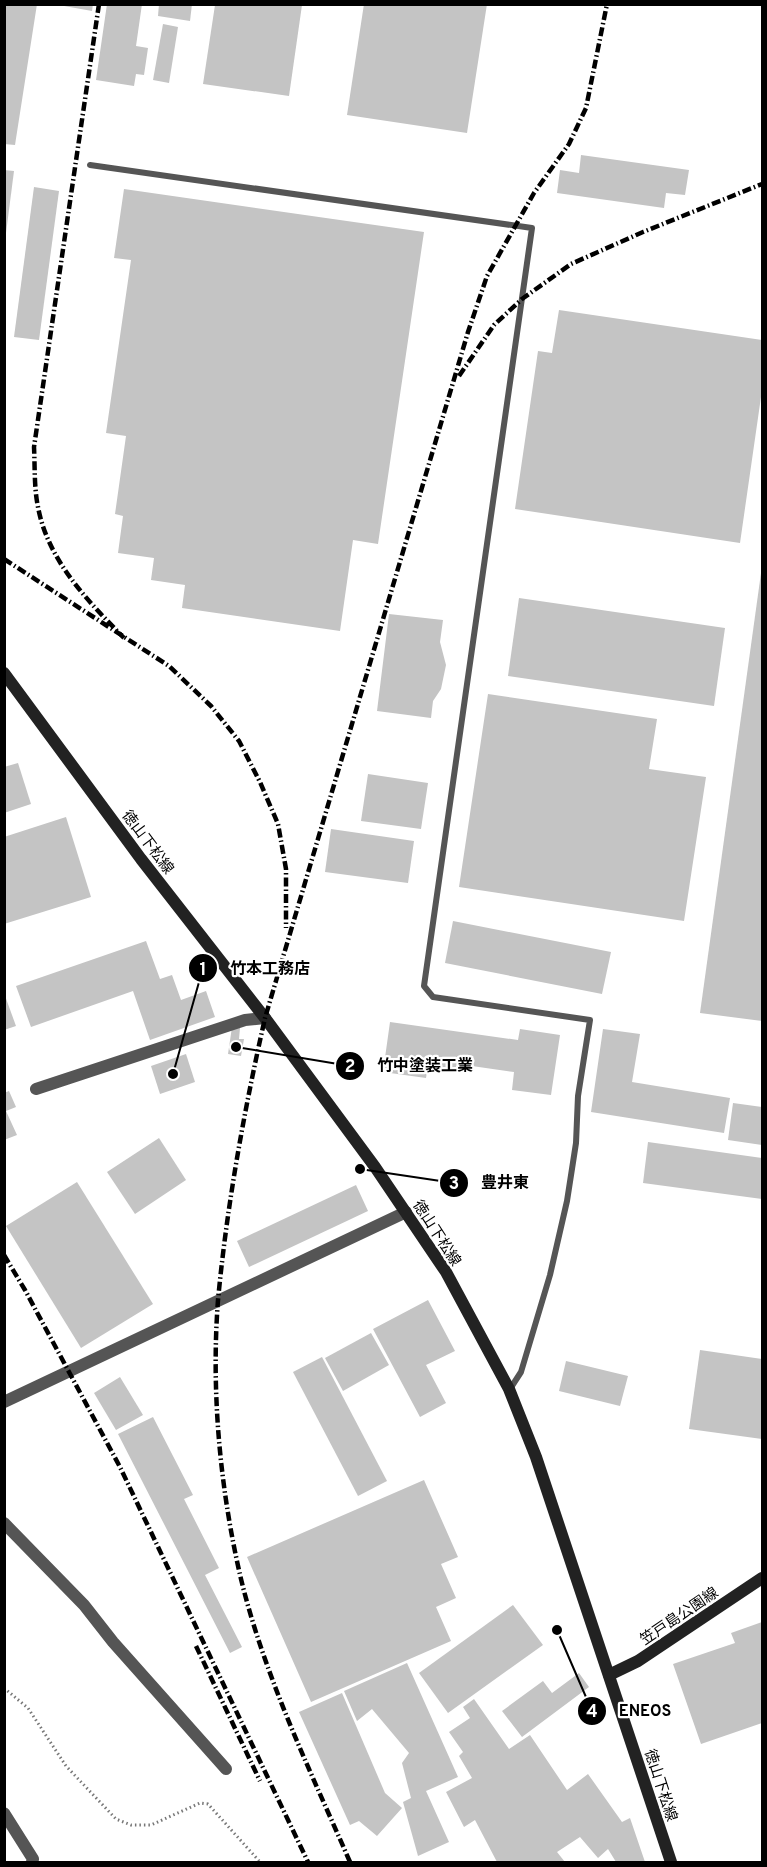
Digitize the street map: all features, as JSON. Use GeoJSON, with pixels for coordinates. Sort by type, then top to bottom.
{"type":"FeatureCollection","features":[{"type":"Feature","properties":{"kind":"main road","name":"徳山下松線"},"geometry":{"type":"LineString","coordinates":[[4,673],[141,859],[265,1018],[406,1212],[446,1272],[509,1389],[536,1456],[671,1863]]}},
{"type":"Feature","properties":{"kind":"main road","name":"笠戸島公園線"},"geometry":{"type":"LineString","coordinates":[[609,1675],[638,1661],[762,1578]]}},
{"type":"Feature","properties":{"kind":"street"},"geometry":{"type":"LineString","coordinates":[[36,1089],[245,1020],[265,1018]]}},
{"type":"Feature","properties":{"kind":"street"},"geometry":{"type":"LineString","coordinates":[[4,1402],[406,1212]]}},
{"type":"Feature","properties":{"kind":"street"},"geometry":{"type":"LineString","coordinates":[[4,1523],[84,1605],[113,1642],[226,1769]]}},
{"type":"Feature","properties":{"kind":"street"},"geometry":{"type":"LineString","coordinates":[[4,1813],[33,1859],[32,1863]]}},
{"type":"Feature","properties":{"kind":"lane"},"geometry":{"type":"LineString","coordinates":[[90,165],[532,228],[424,986],[433,997],[590,1020],[578,1096],[576,1143],[567,1201],[550,1275],[521,1372],[509,1389]]}},
{"type":"Feature","properties":{"kind":"path"},"geometry":{"type":"LineString","coordinates":[[4,1688],[28,1708],[66,1766],[116,1819],[131,1825],[151,1825],[200,1803],[208,1804],[260,1863]]}},
{"type":"Feature","properties":{"kind":"building"},"geometry":{"type":"Polygon","coordinates":[[[4,4],[37,4],[15,145],[4,144],[4,4]]]}},
{"type":"Feature","properties":{"kind":"building"},"geometry":{"type":"Polygon","coordinates":[[[53,4],[93,4],[92,11],[53,4]]]}},
{"type":"Feature","properties":{"kind":"building"},"geometry":{"type":"Polygon","coordinates":[[[107,4],[142,4],[136,46],[148,48],[144,75],[136,74],[134,86],[96,80],[107,4]]]}},
{"type":"Feature","properties":{"kind":"building"},"geometry":{"type":"Polygon","coordinates":[[[159,4],[192,4],[190,21],[158,16],[159,4]]]}},
{"type":"Feature","properties":{"kind":"building"},"geometry":{"type":"Polygon","coordinates":[[[364,4],[487,4],[467,133],[347,115],[364,4]]]}},
{"type":"Feature","properties":{"kind":"building"},"geometry":{"type":"Polygon","coordinates":[[[215,5],[302,5],[289,96],[203,84],[215,5]]]}},
{"type":"Feature","properties":{"kind":"building"},"geometry":{"type":"Polygon","coordinates":[[[163,24],[178,27],[169,83],[153,80],[163,24]]]}},
{"type":"Feature","properties":{"kind":"building"},"geometry":{"type":"Polygon","coordinates":[[[581,155],[689,170],[685,195],[666,193],[664,208],[557,193],[560,170],[579,173],[581,155]]]}},
{"type":"Feature","properties":{"kind":"building"},"geometry":{"type":"Polygon","coordinates":[[[4,170],[14,171],[6,233],[4,233],[4,170]]]}},
{"type":"Feature","properties":{"kind":"building"},"geometry":{"type":"Polygon","coordinates":[[[34,187],[59,191],[39,340],[14,337],[34,187]]]}},
{"type":"Feature","properties":{"kind":"building"},"geometry":{"type":"Polygon","coordinates":[[[124,189],[424,232],[378,544],[353,540],[340,631],[182,608],[185,585],[151,580],[154,558],[118,553],[123,516],[115,514],[126,436],[106,433],[131,260],[114,258],[124,189]]]}},
{"type":"Feature","properties":{"kind":"building"},"geometry":{"type":"Polygon","coordinates":[[[559,310],[762,340],[762,390],[740,543],[515,509],[538,351],[552,353],[559,310]]]}},
{"type":"Feature","properties":{"kind":"building"},"geometry":{"type":"Polygon","coordinates":[[[762,573],[762,1021],[700,1013],[762,573]]]}},
{"type":"Feature","properties":{"kind":"building"},"geometry":{"type":"Polygon","coordinates":[[[519,598],[725,628],[714,706],[508,676],[519,598]]]}},
{"type":"Feature","properties":{"kind":"building"},"geometry":{"type":"Polygon","coordinates":[[[389,614],[443,620],[440,642],[446,665],[441,689],[433,701],[431,718],[377,711],[389,614]]]}},
{"type":"Feature","properties":{"kind":"building"},"geometry":{"type":"Polygon","coordinates":[[[488,694],[657,719],[649,769],[706,777],[684,921],[459,887],[488,694]]]}},
{"type":"Feature","properties":{"kind":"building"},"geometry":{"type":"Polygon","coordinates":[[[18,763],[31,804],[4,813],[4,767],[18,763]]]}},
{"type":"Feature","properties":{"kind":"building"},"geometry":{"type":"Polygon","coordinates":[[[368,774],[428,783],[421,829],[361,821],[368,774]]]}},
{"type":"Feature","properties":{"kind":"building"},"geometry":{"type":"Polygon","coordinates":[[[66,817],[91,897],[4,924],[4,837],[66,817]]]}},
{"type":"Feature","properties":{"kind":"building"},"geometry":{"type":"Polygon","coordinates":[[[331,829],[414,841],[408,883],[325,872],[331,829]]]}},
{"type":"Feature","properties":{"kind":"building"},"geometry":{"type":"Polygon","coordinates":[[[453,921],[611,952],[602,994],[445,963],[453,921]]]}},
{"type":"Feature","properties":{"kind":"building"},"geometry":{"type":"Polygon","coordinates":[[[146,941],[160,979],[172,975],[181,1000],[206,991],[215,1017],[150,1040],[133,991],[31,1027],[16,986],[146,941]]]}},
{"type":"Feature","properties":{"kind":"building"},"geometry":{"type":"Polygon","coordinates":[[[4,993],[16,1026],[4,1030],[4,993]]]}},
{"type":"Feature","properties":{"kind":"building"},"geometry":{"type":"Polygon","coordinates":[[[390,1022],[518,1040],[520,1029],[560,1035],[551,1095],[512,1090],[514,1072],[465,1065],[464,1072],[437,1068],[438,1061],[429,1059],[426,1078],[383,1072],[390,1022]]]}},
{"type":"Feature","properties":{"kind":"building"},"geometry":{"type":"Polygon","coordinates":[[[232,1027],[240,1028],[239,1039],[244,1039],[241,1056],[228,1054],[232,1027]]]}},
{"type":"Feature","properties":{"kind":"building"},"geometry":{"type":"Polygon","coordinates":[[[603,1029],[640,1034],[632,1082],[730,1098],[724,1133],[591,1112],[603,1029]]]}},
{"type":"Feature","properties":{"kind":"building"},"geometry":{"type":"Polygon","coordinates":[[[186,1054],[195,1082],[160,1094],[151,1066],[186,1054]]]}},
{"type":"Feature","properties":{"kind":"building"},"geometry":{"type":"Polygon","coordinates":[[[9,1091],[16,1107],[6,1111],[17,1135],[4,1140],[4,1093],[9,1091]]]}},
{"type":"Feature","properties":{"kind":"building"},"geometry":{"type":"Polygon","coordinates":[[[733,1103],[762,1107],[762,1145],[728,1140],[733,1103]]]}},
{"type":"Feature","properties":{"kind":"building"},"geometry":{"type":"Polygon","coordinates":[[[159,1138],[186,1180],[135,1214],[107,1172],[159,1138]]]}},
{"type":"Feature","properties":{"kind":"building"},"geometry":{"type":"Polygon","coordinates":[[[648,1142],[762,1158],[762,1199],[643,1183],[648,1142]]]}},
{"type":"Feature","properties":{"kind":"building"},"geometry":{"type":"Polygon","coordinates":[[[77,1182],[153,1304],[81,1348],[6,1226],[77,1182]]]}},
{"type":"Feature","properties":{"kind":"building"},"geometry":{"type":"Polygon","coordinates":[[[356,1185],[368,1211],[249,1267],[237,1241],[356,1185]]]}},
{"type":"Feature","properties":{"kind":"building"},"geometry":{"type":"Polygon","coordinates":[[[428,1300],[455,1351],[426,1365],[446,1403],[420,1417],[373,1329],[428,1300]]]}},
{"type":"Feature","properties":{"kind":"building"},"geometry":{"type":"Polygon","coordinates":[[[371,1333],[389,1365],[343,1391],[325,1358],[371,1333]]]}},
{"type":"Feature","properties":{"kind":"building"},"geometry":{"type":"Polygon","coordinates":[[[700,1350],[762,1359],[762,1439],[689,1429],[700,1350]]]}},
{"type":"Feature","properties":{"kind":"building"},"geometry":{"type":"Polygon","coordinates":[[[322,1357],[387,1481],[358,1496],[293,1372],[322,1357]]]}},
{"type":"Feature","properties":{"kind":"building"},"geometry":{"type":"Polygon","coordinates":[[[566,1361],[628,1376],[620,1406],[559,1391],[566,1361]]]}},
{"type":"Feature","properties":{"kind":"building"},"geometry":{"type":"Polygon","coordinates":[[[120,1377],[143,1415],[116,1430],[94,1393],[120,1377]]]}},
{"type":"Feature","properties":{"kind":"building"},"geometry":{"type":"Polygon","coordinates":[[[153,1417],[193,1495],[184,1499],[219,1568],[205,1575],[242,1647],[230,1653],[118,1434],[153,1417]]]}},
{"type":"Feature","properties":{"kind":"building"},"geometry":{"type":"Polygon","coordinates":[[[424,1480],[458,1557],[441,1564],[456,1598],[436,1607],[451,1641],[311,1702],[247,1557],[424,1480]]]}},
{"type":"Feature","properties":{"kind":"building"},"geometry":{"type":"Polygon","coordinates":[[[513,1605],[543,1645],[448,1713],[419,1673],[513,1605]]]}},
{"type":"Feature","properties":{"kind":"building"},"geometry":{"type":"Polygon","coordinates":[[[762,1622],[762,1723],[701,1744],[673,1664],[735,1643],[731,1633],[762,1622]]]}},
{"type":"Feature","properties":{"kind":"building"},"geometry":{"type":"Polygon","coordinates":[[[407,1663],[458,1777],[426,1791],[449,1842],[418,1856],[403,1802],[411,1798],[402,1763],[409,1753],[372,1709],[357,1721],[344,1691],[407,1663]]]}},
{"type":"Feature","properties":{"kind":"building"},"geometry":{"type":"Polygon","coordinates":[[[579,1673],[589,1687],[522,1737],[502,1711],[543,1681],[552,1693],[579,1673]]]}},
{"type":"Feature","properties":{"kind":"building"},"geometry":{"type":"Polygon","coordinates":[[[342,1693],[385,1793],[402,1808],[377,1836],[359,1821],[350,1825],[299,1712],[342,1693]]]}},
{"type":"Feature","properties":{"kind":"building"},"geometry":{"type":"Polygon","coordinates":[[[474,1699],[509,1749],[530,1735],[567,1790],[588,1774],[622,1822],[630,1818],[645,1862],[616,1862],[608,1849],[598,1858],[580,1837],[557,1852],[565,1862],[497,1862],[475,1820],[464,1827],[446,1792],[472,1778],[459,1756],[463,1752],[449,1732],[470,1718],[463,1707],[474,1699]]]}},
{"type":"Feature","properties":{"kind":"railway"},"geometry":{"type":"LineString","coordinates":[[99,4],[34,447],[35,477],[43,527],[60,562],[84,595],[124,638]]}},
{"type":"Feature","properties":{"kind":"railway"},"geometry":{"type":"LineString","coordinates":[[350,1862],[275,1688],[251,1616],[234,1545],[219,1440],[216,1370],[218,1300],[226,1229],[243,1123],[265,1018],[468,332],[487,276],[534,193],[569,144],[586,108],[607,4]]}},
{"type":"Feature","properties":{"kind":"railway"},"geometry":{"type":"LineString","coordinates":[[459,376],[494,325],[522,299],[571,264],[762,184]]}},
{"type":"Feature","properties":{"kind":"railway"},"geometry":{"type":"LineString","coordinates":[[4,559],[169,666],[211,706],[239,741],[278,824],[286,869],[286,928]]}},
{"type":"Feature","properties":{"kind":"railway"},"geometry":{"type":"LineString","coordinates":[[4,1255],[120,1467],[308,1862]]}},
{"type":"Feature","properties":{"kind":"railway"},"geometry":{"type":"LineString","coordinates":[[196,1646],[260,1781]]}},
{"type":"Feature","properties":{"kind":"place","name":"竹中塗装工業"},"geometry":{"type":"Point","coordinates":[236,1047]}},
{"type":"Feature","properties":{"kind":"place","name":"竹本工務店"},"geometry":{"type":"Point","coordinates":[173,1074]}},
{"type":"Feature","properties":{"kind":"place","name":"豊井東"},"geometry":{"type":"Point","coordinates":[360,1169]}},
{"type":"Feature","properties":{"kind":"place","name":"ENEOS"},"geometry":{"type":"Point","coordinates":[557,1630]}}]}
